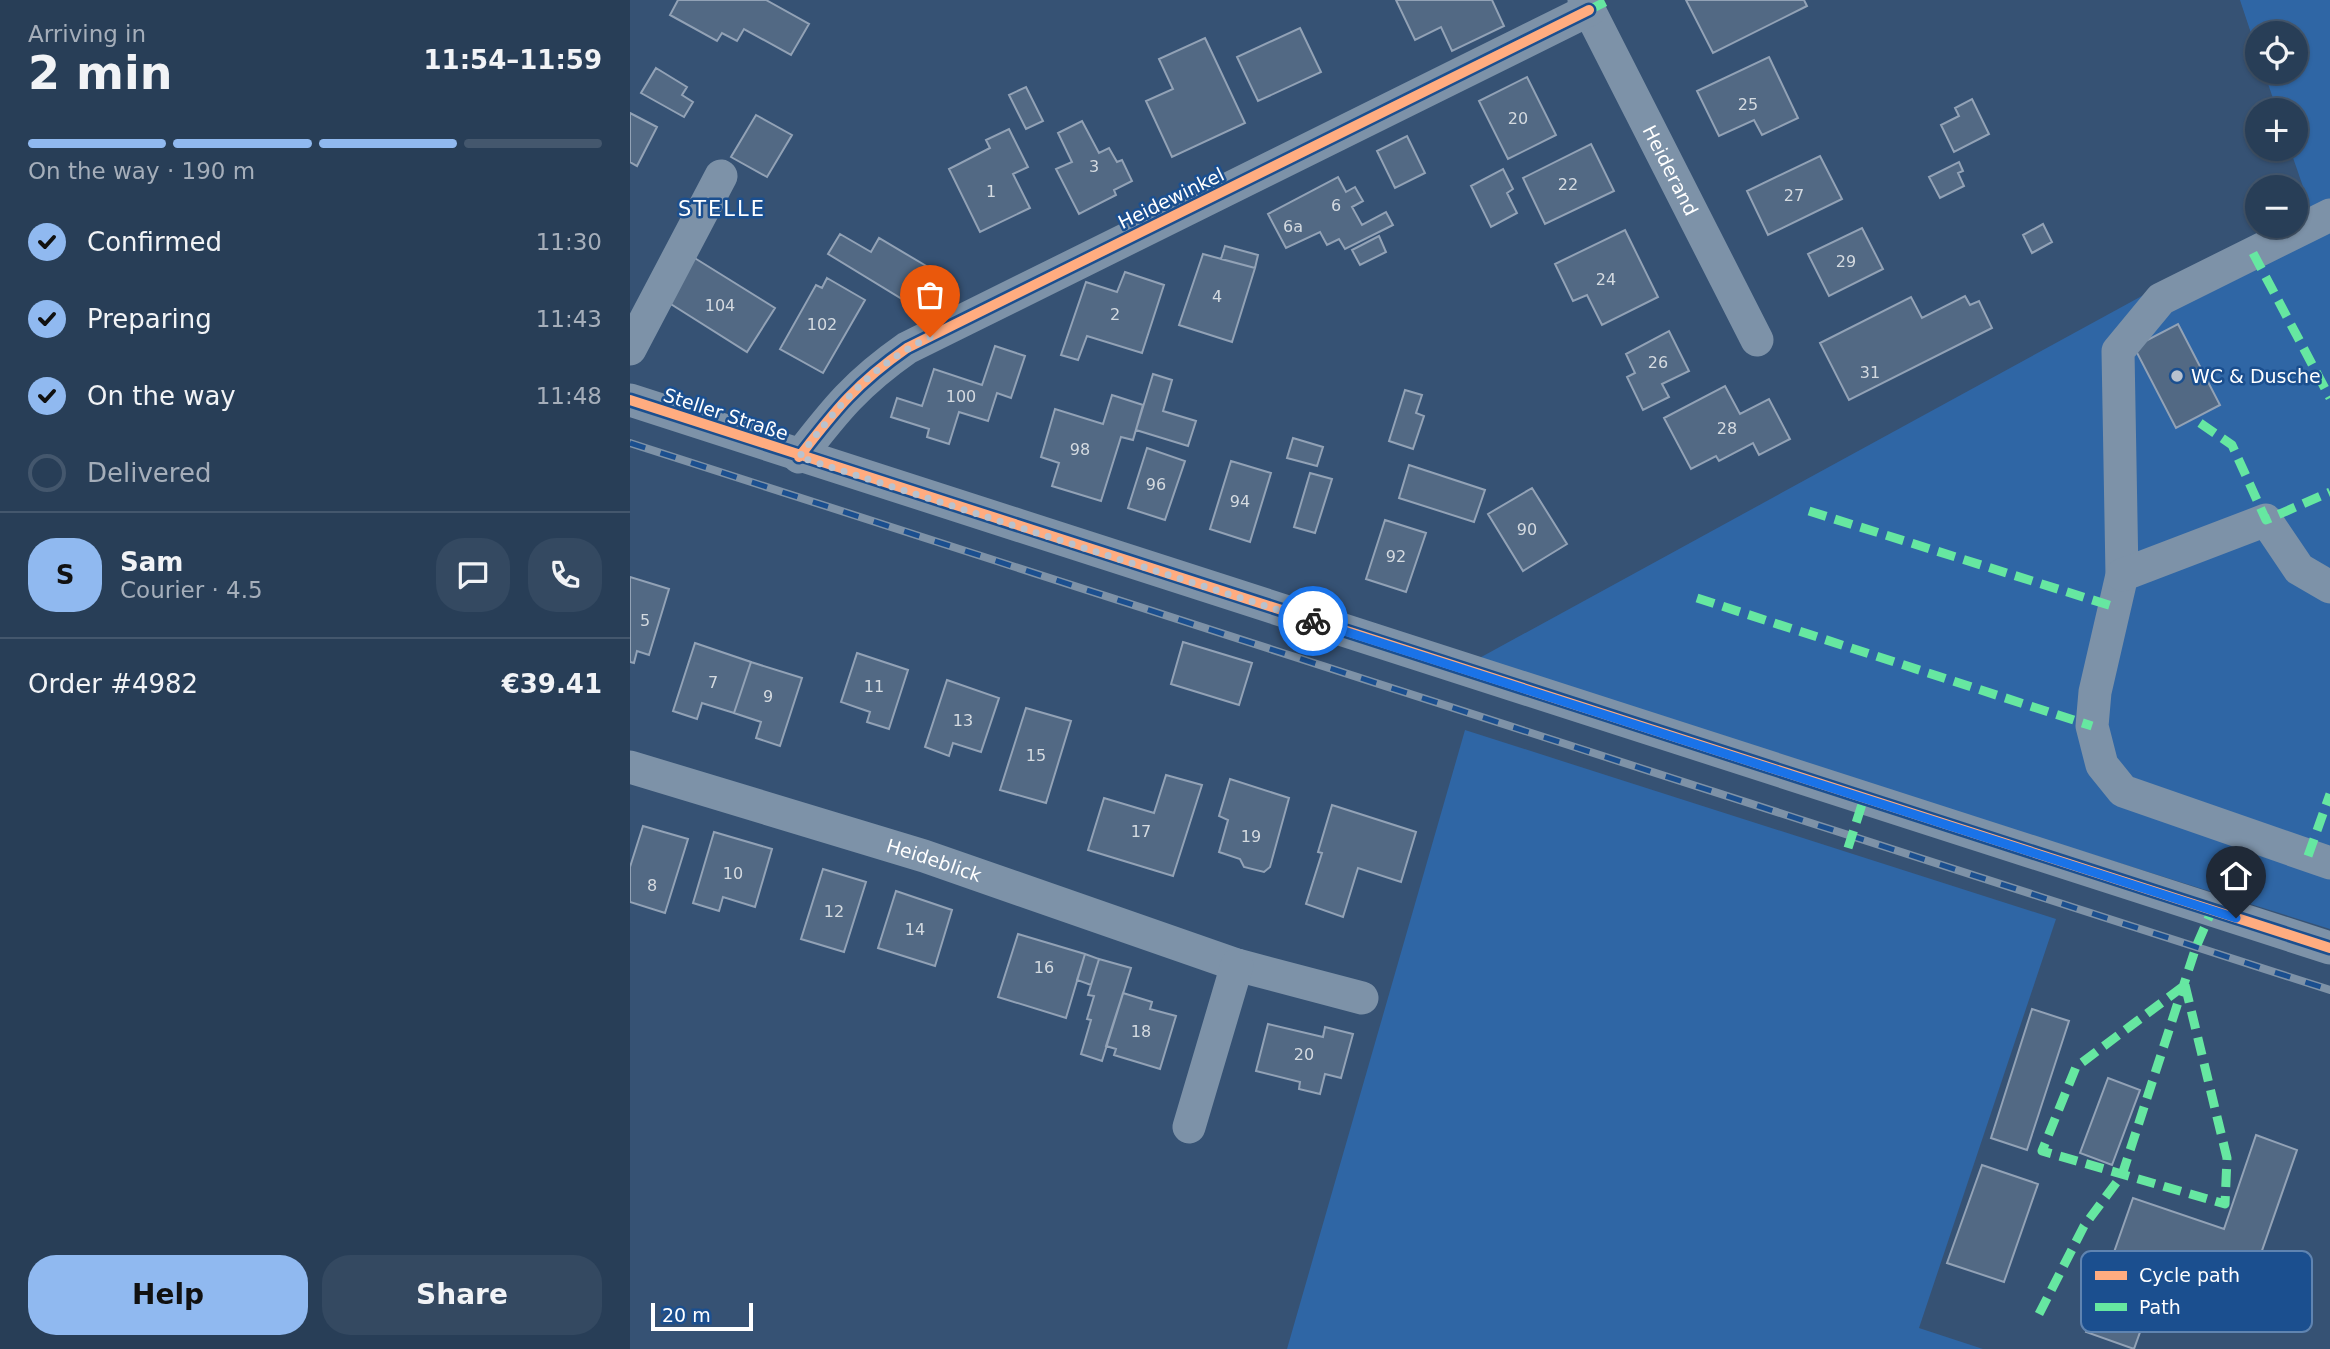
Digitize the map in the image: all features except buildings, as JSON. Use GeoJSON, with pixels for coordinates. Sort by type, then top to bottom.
{"type":"FeatureCollection","features":[{"type":"Feature","properties":{"kind":"street","name":"Heiderand"},"geometry":{"type":"LineString","coordinates":[[1587,5],[1757,340]]}},
{"type":"Feature","properties":{"kind":"street","name":"Heidewinkel"},"geometry":{"type":"LineString","coordinates":[[799,457],[843,399],[870,374],[907,348],[1587,5]]}},
{"type":"Feature","properties":{"kind":"street"},"geometry":{"type":"LineString","coordinates":[[630,349],[721,176]]}},
{"type":"Feature","properties":{"kind":"street"},"geometry":{"type":"LineString","coordinates":[[2330,215],[2161,299],[2118,351],[2122,575],[2095,692],[2092,726],[2102,765],[2123,791],[2330,863]]}},
{"type":"Feature","properties":{"kind":"street","name":"Steller Straße"},"geometry":{"type":"LineString","coordinates":[[630,400],[799,457],[2330,948]]}},
{"type":"Feature","properties":{"kind":"street"},"geometry":{"type":"LineString","coordinates":[[2122,575],[2266,520],[2299,569],[2330,587]]}},
{"type":"Feature","properties":{"kind":"street","name":"Heideblick"},"geometry":{"type":"LineString","coordinates":[[630,767],[924,856],[1237,965],[1362,998]]}},
{"type":"Feature","properties":{"kind":"street"},"geometry":{"type":"LineString","coordinates":[[1189,1127],[1237,965]]}},
{"type":"Feature","properties":{"kind":"shaded area"},"geometry":{"type":"Polygon","coordinates":[[[2240,0],[2330,0],[2330,929],[1474,661],[2248,238],[2308,238],[2308,175],[2299,175],[2294,161],[2308,161],[2308,98],[2273,98],[2268,84],[2308,84],[2308,21],[2247,21],[2240,0]]]}},
{"type":"Feature","properties":{"kind":"shaded area"},"geometry":{"type":"Polygon","coordinates":[[[1465,730],[2056,919],[1919,1328],[1983,1349],[1287,1349],[1465,730]]]}},
{"type":"Feature","properties":{"kind":"railway"},"geometry":{"type":"LineString","coordinates":[[630,443],[2330,990]]}},
{"type":"Feature","properties":{"kind":"marked path"},"geometry":{"type":"LineString","coordinates":[[1589,10],[1609,0]]}},
{"type":"Feature","properties":{"kind":"marked path"},"geometry":{"type":"LineString","coordinates":[[2253,253],[2330,398]]}},
{"type":"Feature","properties":{"kind":"marked path"},"geometry":{"type":"LineString","coordinates":[[2200,423],[2232,445],[2266,520],[2330,492]]}},
{"type":"Feature","properties":{"kind":"marked path"},"geometry":{"type":"LineString","coordinates":[[1809,511],[2115,607]]}},
{"type":"Feature","properties":{"kind":"marked path"},"geometry":{"type":"LineString","coordinates":[[1697,598],[2092,726]]}},
{"type":"Feature","properties":{"kind":"marked path"},"geometry":{"type":"LineString","coordinates":[[2308,856],[2330,794]]}},
{"type":"Feature","properties":{"kind":"marked path"},"geometry":{"type":"LineString","coordinates":[[1848,848],[1864,798]]}},
{"type":"Feature","properties":{"kind":"marked path"},"geometry":{"type":"LineString","coordinates":[[2039,1314],[2084,1226],[2122,1175],[2196,947],[2212,910]]}},
{"type":"Feature","properties":{"kind":"marked path"},"geometry":{"type":"LineString","coordinates":[[2185,985],[2227,1158],[2225,1204],[2042,1151],[2076,1067],[2185,985]]}},
{"type":"Feature","properties":{"kind":"cycle path"},"geometry":{"type":"LineString","coordinates":[[799,457],[848,398],[874,373],[907,348],[1589,10]]}},
{"type":"Feature","properties":{"kind":"cycle path"},"geometry":{"type":"LineString","coordinates":[[630,400],[2330,948]]}},
{"type":"Feature","properties":{"kind":"way so far"},"geometry":{"type":"LineString","coordinates":[[930,337],[907,348],[870,374],[843,399],[799,457],[1313,621]]}},
{"type":"Feature","properties":{"kind":"place","name":"WC & Dusche"},"geometry":{"type":"Point","coordinates":[2177,376]}},
{"type":"Feature","properties":{"kind":"district","name":"STELLE"},"geometry":{"type":"Point","coordinates":[722,209]}},
{"type":"Feature","properties":{"kind":"route"},"geometry":{"type":"LineString","coordinates":[[1313,621],[2236,918]]}}]}
